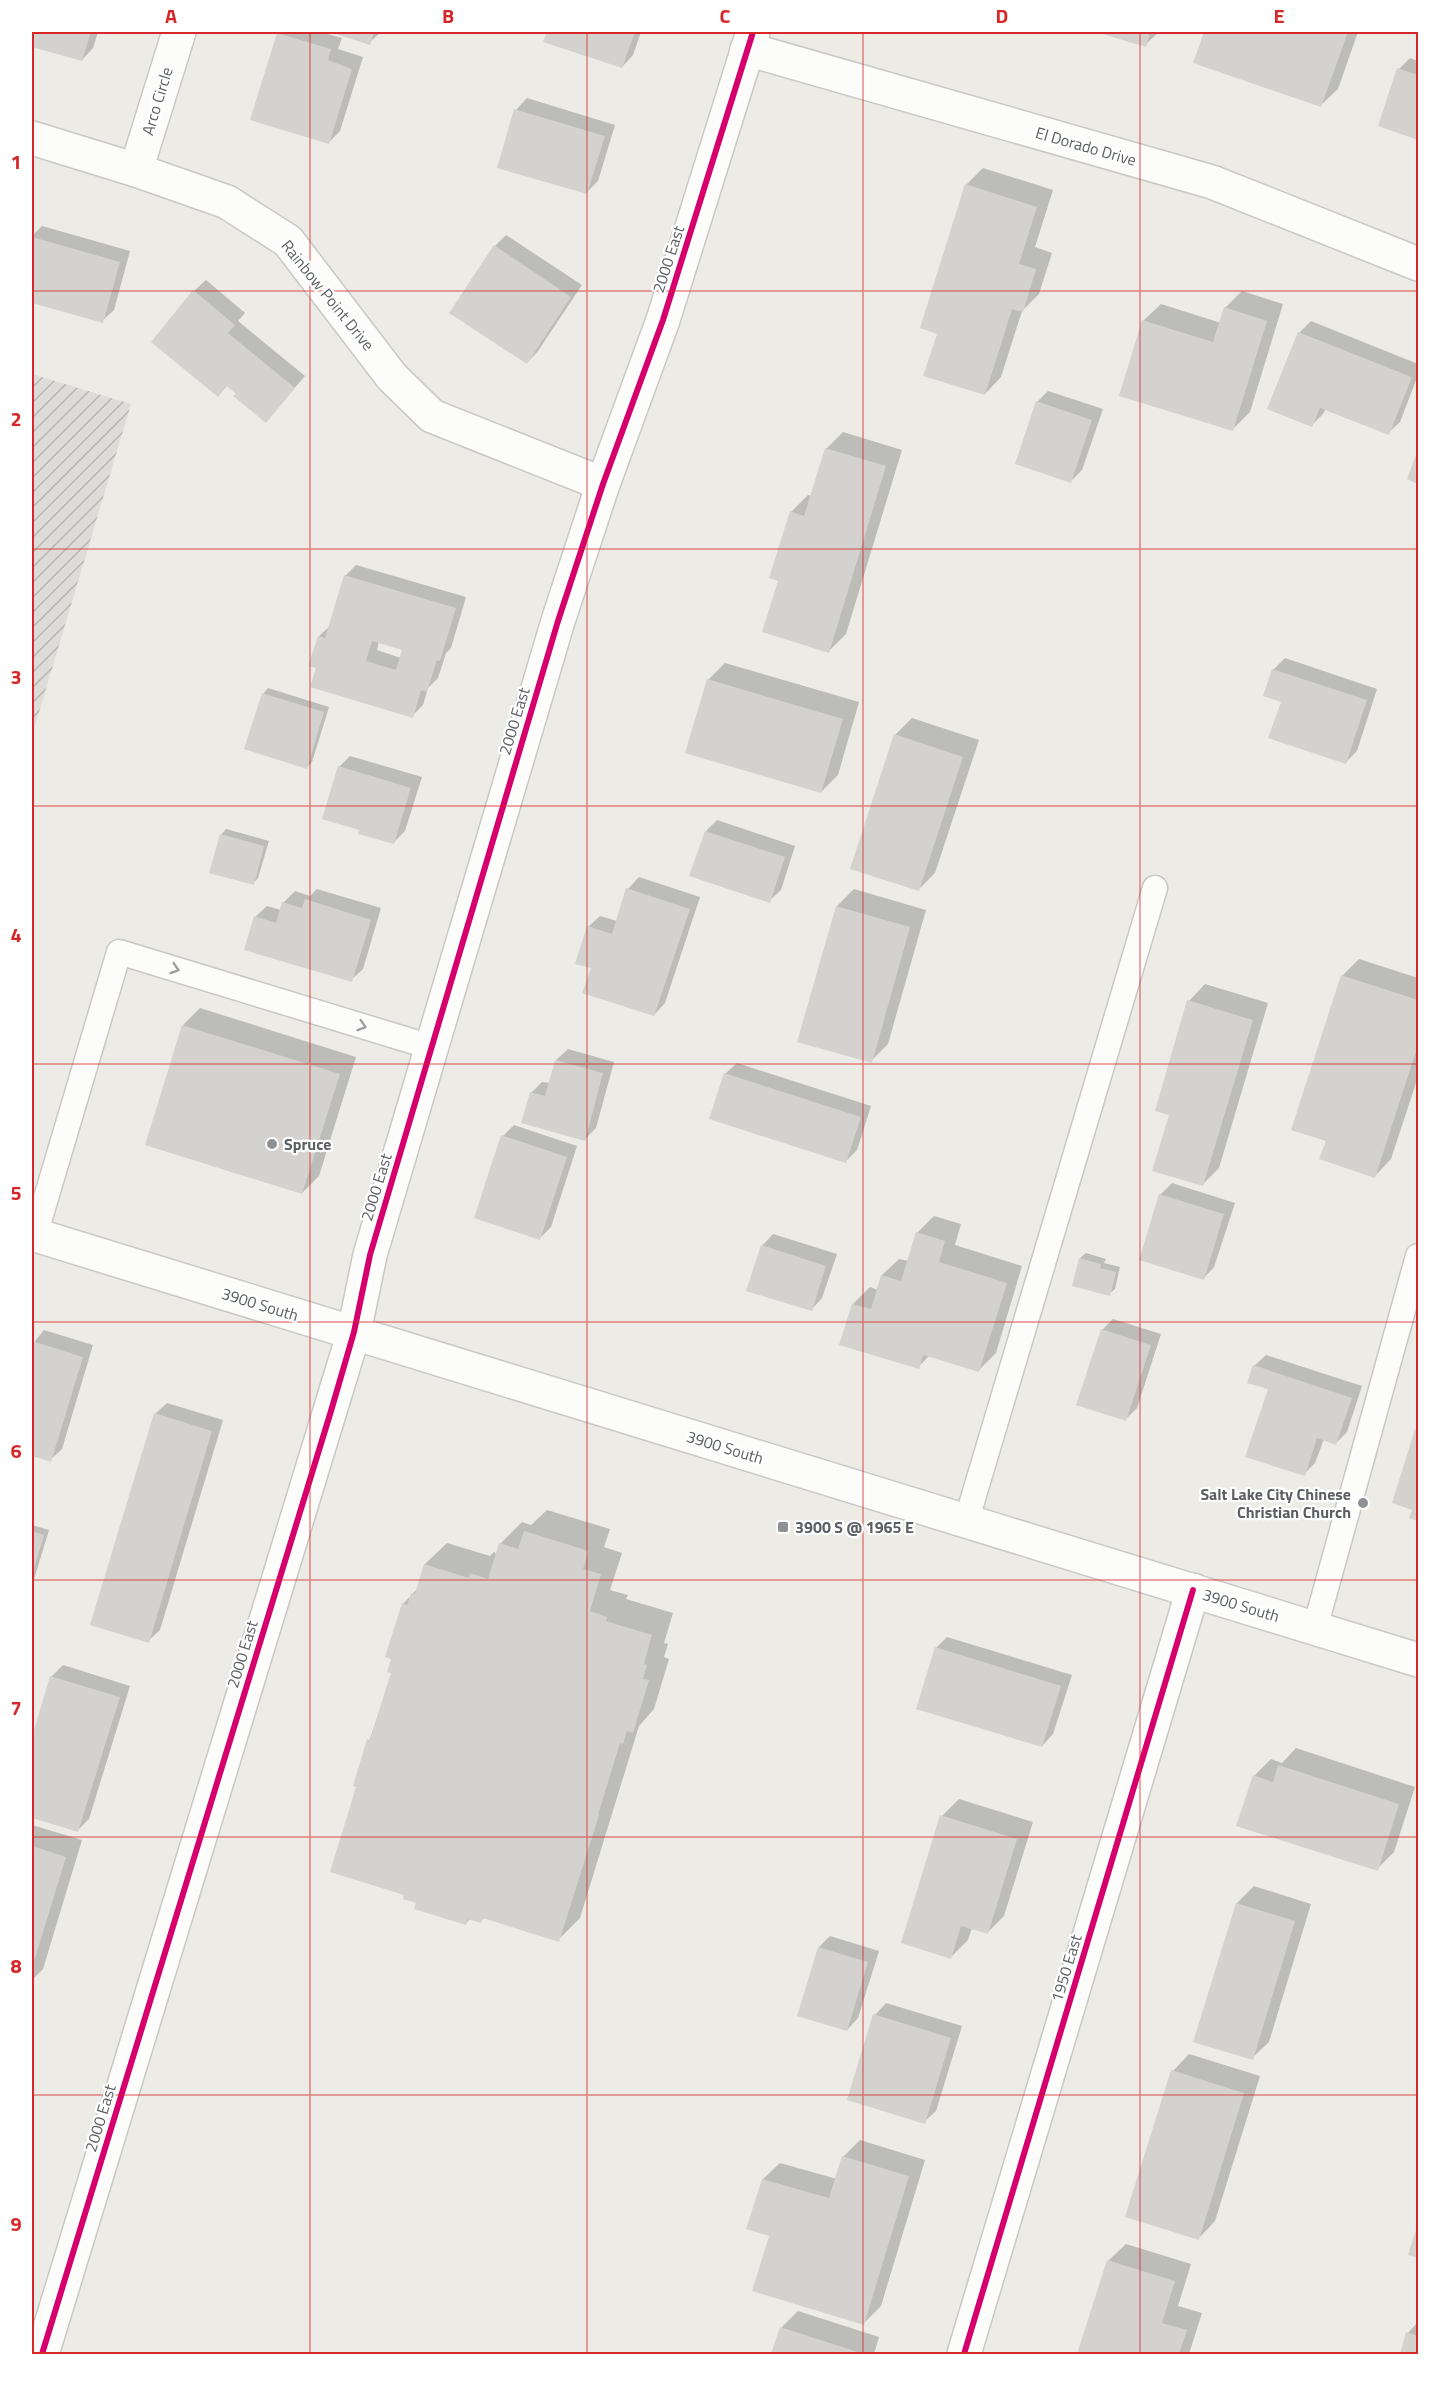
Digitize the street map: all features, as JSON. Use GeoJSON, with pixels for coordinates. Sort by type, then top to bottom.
{"type":"FeatureCollection","features":[{"type":"Feature","properties":{"kind":"street","name":"Arco Circle"},"geometry":{"type":"LineString","coordinates":[[136,170],[179,32]]}},
{"type":"Feature","properties":{"kind":"street","name":"El Dorado Drive"},"geometry":{"type":"LineString","coordinates":[[750,40],[1212,182],[1419,264]]}},
{"type":"Feature","properties":{"kind":"street","name":"2000 East"},"geometry":{"type":"LineString","coordinates":[[42,2355],[354,1332],[370,1255],[558,621],[603,484],[663,320],[750,40]]}},
{"type":"Feature","properties":{"kind":"street","name":"Rainbow Point Drive"},"geometry":{"type":"LineString","coordinates":[[32,138],[136,170],[227,202],[288,241],[392,376],[432,416],[603,484]]}},
{"type":"Feature","properties":{"kind":"street","name":"3900 South"},"geometry":{"type":"LineString","coordinates":[[33,1234],[1419,1660]]}},
{"type":"Feature","properties":{"kind":"street","name":"1950 East"},"geometry":{"type":"LineString","coordinates":[[964,2355],[1193,1590]]}},
{"type":"Feature","properties":{"kind":"lane"},"geometry":{"type":"LineString","coordinates":[[966,1522],[1155,888]]}},
{"type":"Feature","properties":{"kind":"lane"},"geometry":{"type":"LineString","coordinates":[[33,1234],[119,952],[432,1047]]}},
{"type":"Feature","properties":{"kind":"lane"},"geometry":{"type":"LineString","coordinates":[[1315,1628],[1419,1256]]}},
{"type":"Feature","properties":{"kind":"shaded area"},"geometry":{"type":"Polygon","coordinates":[[[32,374],[131,404],[32,736],[32,374]]]}},
{"type":"Feature","properties":{"kind":"building"},"geometry":{"type":"Polygon","coordinates":[[[32,32],[91,32],[82,61],[32,47],[32,32]]]}},
{"type":"Feature","properties":{"kind":"building"},"geometry":{"type":"Polygon","coordinates":[[[330,32],[374,32],[370,45],[330,32]]]}},
{"type":"Feature","properties":{"kind":"building"},"geometry":{"type":"Polygon","coordinates":[[[547,32],[635,32],[622,68],[543,42],[547,32]]]}},
{"type":"Feature","properties":{"kind":"building"},"geometry":{"type":"Polygon","coordinates":[[[1096,32],[1150,32],[1146,47],[1096,32]]]}},
{"type":"Feature","properties":{"kind":"building"},"geometry":{"type":"Polygon","coordinates":[[[1204,32],[1348,32],[1321,107],[1193,63],[1204,32]]]}},
{"type":"Feature","properties":{"kind":"building"},"geometry":{"type":"Polygon","coordinates":[[[277,33],[331,49],[328,60],[352,69],[329,144],[250,120],[277,33]]]}},
{"type":"Feature","properties":{"kind":"building"},"geometry":{"type":"Polygon","coordinates":[[[1397,68],[1418,75],[1418,140],[1378,126],[1397,68]]]}},
{"type":"Feature","properties":{"kind":"building"},"geometry":{"type":"Polygon","coordinates":[[[514,109],[605,136],[587,194],[497,168],[514,109]]]}},
{"type":"Feature","properties":{"kind":"building"},"geometry":{"type":"Polygon","coordinates":[[[965,184],[1037,207],[1019,264],[1036,269],[1023,312],[1012,309],[985,395],[923,376],[937,334],[920,328],[965,184]]]}},
{"type":"Feature","properties":{"kind":"building"},"geometry":{"type":"Polygon","coordinates":[[[32,237],[120,262],[103,323],[32,303],[32,237]]]}},
{"type":"Feature","properties":{"kind":"building"},"geometry":{"type":"Polygon","coordinates":[[[494,245],[571,297],[527,364],[449,313],[494,245]]]}},
{"type":"Feature","properties":{"kind":"building"},"geometry":{"type":"Polygon","coordinates":[[[193,290],[235,325],[228,333],[295,388],[266,423],[233,396],[236,394],[227,386],[218,397],[151,342],[193,290]]]}},
{"type":"Feature","properties":{"kind":"building"},"geometry":{"type":"Polygon","coordinates":[[[1224,307],[1267,321],[1233,431],[1119,396],[1142,320],[1213,342],[1224,307]]]}},
{"type":"Feature","properties":{"kind":"building"},"geometry":{"type":"Polygon","coordinates":[[[1298,332],[1412,377],[1389,435],[1320,408],[1312,427],[1267,409],[1298,332]]]}},
{"type":"Feature","properties":{"kind":"building"},"geometry":{"type":"Polygon","coordinates":[[[1036,401],[1092,420],[1071,483],[1015,464],[1036,401]]]}},
{"type":"Feature","properties":{"kind":"building"},"geometry":{"type":"Polygon","coordinates":[[[825,448],[886,466],[829,653],[762,632],[778,581],[769,578],[790,511],[804,516],[825,448]]]}},
{"type":"Feature","properties":{"kind":"building"},"geometry":{"type":"Polygon","coordinates":[[[1418,449],[1418,484],[1407,479],[1418,449]]]}},
{"type":"Feature","properties":{"kind":"building"},"geometry":{"type":"Polygon","coordinates":[[[344,575],[456,608],[440,661],[437,660],[427,692],[421,690],[413,718],[310,687],[316,668],[308,666],[318,636],[325,638],[344,575]],[[372,641],[366,661],[396,670],[402,650],[372,641]]]}},
{"type":"Feature","properties":{"kind":"building"},"geometry":{"type":"Polygon","coordinates":[[[1272,669],[1367,700],[1346,764],[1268,738],[1281,702],[1263,696],[1272,669]]]}},
{"type":"Feature","properties":{"kind":"building"},"geometry":{"type":"Polygon","coordinates":[[[707,679],[843,719],[821,793],[685,753],[707,679]]]}},
{"type":"Feature","properties":{"kind":"building"},"geometry":{"type":"Polygon","coordinates":[[[262,693],[324,712],[307,769],[244,749],[262,693]]]}},
{"type":"Feature","properties":{"kind":"building"},"geometry":{"type":"Polygon","coordinates":[[[894,734],[963,757],[919,891],[850,869],[894,734]]]}},
{"type":"Feature","properties":{"kind":"building"},"geometry":{"type":"Polygon","coordinates":[[[338,766],[411,788],[394,844],[358,834],[359,830],[322,819],[338,766]]]}},
{"type":"Feature","properties":{"kind":"building"},"geometry":{"type":"Polygon","coordinates":[[[705,831],[785,857],[770,903],[689,876],[705,831]]]}},
{"type":"Feature","properties":{"kind":"building"},"geometry":{"type":"Polygon","coordinates":[[[220,834],[264,846],[254,885],[209,873],[220,834]]]}},
{"type":"Feature","properties":{"kind":"building"},"geometry":{"type":"Polygon","coordinates":[[[626,888],[690,909],[654,1016],[582,993],[591,968],[575,964],[587,926],[612,934],[626,888]]]}},
{"type":"Feature","properties":{"kind":"building"},"geometry":{"type":"Polygon","coordinates":[[[305,899],[371,920],[352,982],[244,950],[254,916],[276,923],[282,902],[302,908],[305,899]]]}},
{"type":"Feature","properties":{"kind":"building"},"geometry":{"type":"Polygon","coordinates":[[[836,906],[910,927],[872,1063],[797,1042],[836,906]]]}},
{"type":"Feature","properties":{"kind":"building"},"geometry":{"type":"Polygon","coordinates":[[[1341,975],[1418,1000],[1418,1045],[1375,1178],[1319,1159],[1326,1141],[1291,1130],[1341,975]]]}},
{"type":"Feature","properties":{"kind":"building"},"geometry":{"type":"Polygon","coordinates":[[[1187,1000],[1253,1020],[1203,1186],[1152,1171],[1169,1115],[1155,1111],[1187,1000]]]}},
{"type":"Feature","properties":{"kind":"building"},"geometry":{"type":"Polygon","coordinates":[[[182,1025],[340,1074],[302,1194],[145,1145],[182,1025]]]}},
{"type":"Feature","properties":{"kind":"building"},"geometry":{"type":"Polygon","coordinates":[[[555,1060],[603,1073],[585,1141],[521,1123],[530,1092],[545,1096],[555,1060]]]}},
{"type":"Feature","properties":{"kind":"building"},"geometry":{"type":"Polygon","coordinates":[[[724,1073],[861,1117],[846,1163],[709,1119],[724,1073]]]}},
{"type":"Feature","properties":{"kind":"building"},"geometry":{"type":"Polygon","coordinates":[[[501,1135],[567,1157],[540,1240],[474,1218],[501,1135]]]}},
{"type":"Feature","properties":{"kind":"building"},"geometry":{"type":"Polygon","coordinates":[[[1159,1194],[1224,1214],[1204,1280],[1139,1260],[1159,1194]]]}},
{"type":"Feature","properties":{"kind":"building"},"geometry":{"type":"Polygon","coordinates":[[[916,1232],[945,1241],[939,1262],[1007,1283],[979,1372],[923,1355],[919,1369],[839,1345],[852,1304],[871,1309],[881,1275],[901,1281],[916,1232]]]}},
{"type":"Feature","properties":{"kind":"building"},"geometry":{"type":"Polygon","coordinates":[[[761,1245],[826,1266],[812,1311],[746,1291],[761,1245]]]}},
{"type":"Feature","properties":{"kind":"building"},"geometry":{"type":"Polygon","coordinates":[[[1079,1258],[1101,1264],[1100,1268],[1116,1272],[1110,1296],[1072,1286],[1079,1258]]]}},
{"type":"Feature","properties":{"kind":"building"},"geometry":{"type":"Polygon","coordinates":[[[1101,1329],[1151,1345],[1126,1421],[1076,1405],[1101,1329]]]}},
{"type":"Feature","properties":{"kind":"building"},"geometry":{"type":"Polygon","coordinates":[[[32,1341],[83,1357],[51,1462],[32,1456],[32,1341]]]}},
{"type":"Feature","properties":{"kind":"building"},"geometry":{"type":"Polygon","coordinates":[[[1253,1365],[1352,1398],[1336,1445],[1317,1438],[1305,1476],[1245,1457],[1268,1389],[1247,1383],[1253,1365]]]}},
{"type":"Feature","properties":{"kind":"building"},"geometry":{"type":"Polygon","coordinates":[[[154,1413],[212,1431],[149,1643],[90,1625],[154,1413]]]}},
{"type":"Feature","properties":{"kind":"building"},"geometry":{"type":"Polygon","coordinates":[[[1415,1429],[1418,1430],[1418,1521],[1409,1518],[1412,1510],[1392,1503],[1415,1429]]]}},
{"type":"Feature","properties":{"kind":"building"},"geometry":{"type":"Polygon","coordinates":[[[32,1531],[44,1535],[32,1575],[32,1531]]]}},
{"type":"Feature","properties":{"kind":"building"},"geometry":{"type":"Polygon","coordinates":[[[524,1531],[589,1551],[583,1569],[601,1574],[590,1611],[607,1617],[606,1621],[652,1635],[644,1664],[647,1665],[643,1679],[649,1680],[633,1733],[627,1731],[623,1744],[620,1743],[559,1942],[483,1918],[481,1923],[468,1919],[466,1925],[414,1909],[416,1903],[403,1899],[404,1895],[330,1872],[356,1787],[353,1786],[367,1739],[370,1740],[391,1673],[387,1672],[391,1659],[385,1657],[402,1603],[407,1605],[411,1593],[415,1594],[424,1564],[469,1578],[470,1573],[488,1579],[499,1543],[518,1549],[524,1531]]]}},
{"type":"Feature","properties":{"kind":"building"},"geometry":{"type":"Polygon","coordinates":[[[935,1647],[1061,1686],[1042,1747],[916,1709],[935,1647]]]}},
{"type":"Feature","properties":{"kind":"building"},"geometry":{"type":"Polygon","coordinates":[[[50,1676],[120,1697],[78,1832],[32,1818],[32,1737],[50,1676]]]}},
{"type":"Feature","properties":{"kind":"building"},"geometry":{"type":"Polygon","coordinates":[[[1278,1765],[1399,1804],[1378,1871],[1236,1826],[1253,1775],[1273,1782],[1278,1765]]]}},
{"type":"Feature","properties":{"kind":"building"},"geometry":{"type":"Polygon","coordinates":[[[940,1815],[1017,1839],[988,1934],[961,1926],[951,1959],[901,1943],[940,1815]]]}},
{"type":"Feature","properties":{"kind":"building"},"geometry":{"type":"Polygon","coordinates":[[[32,1846],[66,1857],[32,1968],[32,1846]]]}},
{"type":"Feature","properties":{"kind":"building"},"geometry":{"type":"Polygon","coordinates":[[[1236,1903],[1295,1921],[1253,2060],[1193,2042],[1236,1903]]]}},
{"type":"Feature","properties":{"kind":"building"},"geometry":{"type":"Polygon","coordinates":[[[818,1947],[868,1962],[847,2031],[797,2016],[818,1947]]]}},
{"type":"Feature","properties":{"kind":"building"},"geometry":{"type":"Polygon","coordinates":[[[873,2014],[951,2038],[925,2124],[847,2100],[873,2014]]]}},
{"type":"Feature","properties":{"kind":"building"},"geometry":{"type":"Polygon","coordinates":[[[1171,2070],[1244,2093],[1199,2240],[1125,2217],[1171,2070]]]}},
{"type":"Feature","properties":{"kind":"building"},"geometry":{"type":"Polygon","coordinates":[[[842,2156],[909,2176],[864,2325],[752,2291],[769,2236],[746,2229],[762,2179],[829,2198],[842,2156]]]}},
{"type":"Feature","properties":{"kind":"building"},"geometry":{"type":"Polygon","coordinates":[[[1418,2223],[1418,2258],[1408,2255],[1418,2223]]]}},
{"type":"Feature","properties":{"kind":"building"},"geometry":{"type":"Polygon","coordinates":[[[1107,2260],[1175,2281],[1162,2323],[1187,2330],[1179,2354],[1077,2354],[1107,2260]]]}},
{"type":"Feature","properties":{"kind":"building"},"geometry":{"type":"Polygon","coordinates":[[[780,2327],[864,2354],[771,2354],[780,2327]]]}},
{"type":"Feature","properties":{"kind":"building"},"geometry":{"type":"Polygon","coordinates":[[[1406,2332],[1418,2336],[1418,2354],[1400,2354],[1406,2332]]]}},
{"type":"Feature","properties":{"kind":"cycle path"},"geometry":{"type":"LineString","coordinates":[[42,2354],[331,1411],[354,1332],[370,1255],[558,621],[603,484],[663,320],[753,32]]}},
{"type":"Feature","properties":{"kind":"cycle path"},"geometry":{"type":"LineString","coordinates":[[964,2354],[1193,1590]]}},
{"type":"Feature","properties":{"kind":"place","name":"Spruce"},"geometry":{"type":"Point","coordinates":[272,1144]}},
{"type":"Feature","properties":{"kind":"place","name":"Salt Lake City Chinese Christian Church"},"geometry":{"type":"Point","coordinates":[1363,1503]}},
{"type":"Feature","properties":{"kind":"place","name":"3900 S @ 1965 E"},"geometry":{"type":"Point","coordinates":[783,1527]}}]}
